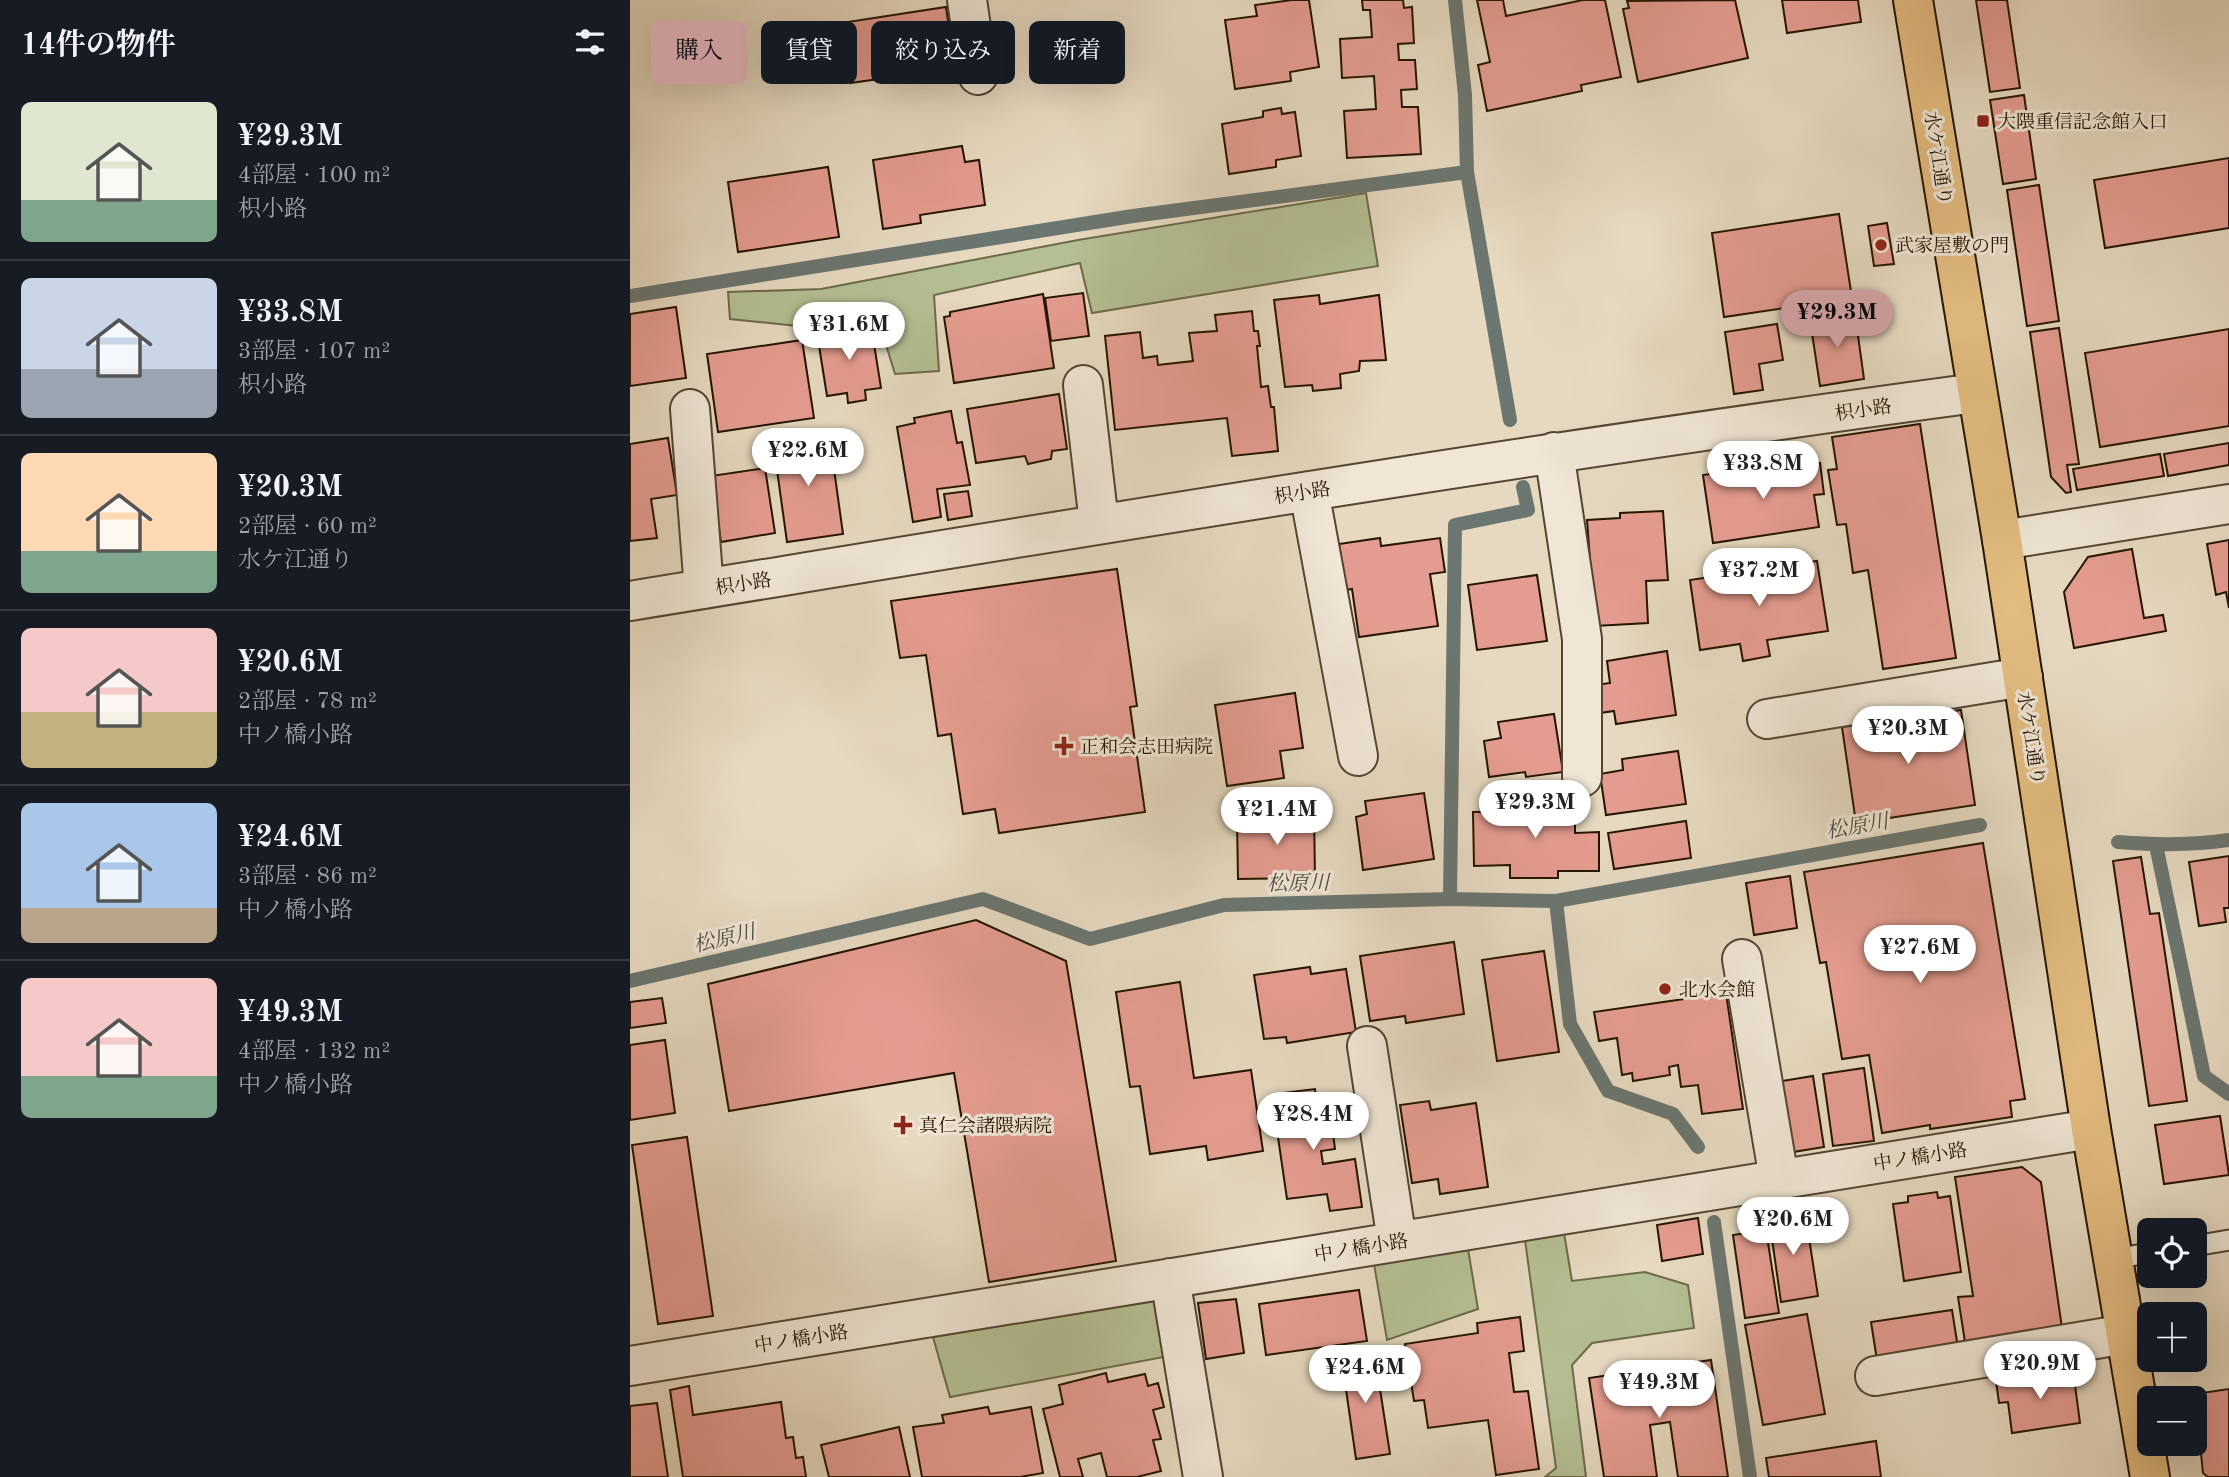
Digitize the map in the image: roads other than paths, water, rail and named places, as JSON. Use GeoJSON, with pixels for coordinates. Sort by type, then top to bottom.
{"type":"FeatureCollection","features":[{"type":"Feature","properties":{"kind":"main road","name":"水ケ江通り"},"geometry":{"type":"LineString","coordinates":[[1913,0],[2002,540],[2091,1129],[2131,1256],[2126,1334],[2150,1477]]}},
{"type":"Feature","properties":{"kind":"street"},"geometry":{"type":"LineString","coordinates":[[967,0],[970,21]]}},
{"type":"Feature","properties":{"kind":"street"},"geometry":{"type":"LineString","coordinates":[[1083,386],[1099,523]]}},
{"type":"Feature","properties":{"kind":"street","name":"枳小路"},"geometry":{"type":"LineString","coordinates":[[630,601],[1099,523],[1554,452],[1976,393]]}},
{"type":"Feature","properties":{"kind":"street"},"geometry":{"type":"LineString","coordinates":[[690,409],[704,589]]}},
{"type":"Feature","properties":{"kind":"street"},"geometry":{"type":"LineString","coordinates":[[1554,452],[1582,639],[1582,778]]}},
{"type":"Feature","properties":{"kind":"street"},"geometry":{"type":"LineString","coordinates":[[1309,491],[1358,755]]}},
{"type":"Feature","properties":{"kind":"street"},"geometry":{"type":"LineString","coordinates":[[2002,540],[2229,504]]}},
{"type":"Feature","properties":{"kind":"street"},"geometry":{"type":"LineString","coordinates":[[1767,719],[2023,677]]}},
{"type":"Feature","properties":{"kind":"street"},"geometry":{"type":"LineString","coordinates":[[1742,959],[1779,1179]]}},
{"type":"Feature","properties":{"kind":"street"},"geometry":{"type":"LineString","coordinates":[[1367,1046],[1397,1241]]}},
{"type":"Feature","properties":{"kind":"street","name":"中ノ橋小路"},"geometry":{"type":"LineString","coordinates":[[630,1366],[2091,1129]]}},
{"type":"Feature","properties":{"kind":"street"},"geometry":{"type":"LineString","coordinates":[[1170,1278],[1203,1477]]}},
{"type":"Feature","properties":{"kind":"street"},"geometry":{"type":"LineString","coordinates":[[1875,1376],[2126,1334]]}},
{"type":"Feature","properties":{"kind":"lane"},"geometry":{"type":"LineString","coordinates":[[2207,1244],[2229,1240]]}},
{"type":"Feature","properties":{"kind":"waterway"},"geometry":{"type":"LineString","coordinates":[[1455,0],[1465,95],[1467,172],[1510,420]]}},
{"type":"Feature","properties":{"kind":"waterway"},"geometry":{"type":"LineString","coordinates":[[630,296],[1133,216],[1467,172]]}},
{"type":"Feature","properties":{"kind":"waterway"},"geometry":{"type":"LineString","coordinates":[[1450,899],[1455,525],[1528,510],[1523,487]]}},
{"type":"Feature","properties":{"kind":"waterway","name":"松原川"},"geometry":{"type":"LineString","coordinates":[[630,981],[983,899],[1090,939],[1224,905],[1450,899],[1556,901],[1980,825]]}},
{"type":"Feature","properties":{"kind":"waterway","name":"松原川"},"geometry":{"type":"LineString","coordinates":[[2118,842],[2173,844],[2229,840]]}},
{"type":"Feature","properties":{"kind":"waterway"},"geometry":{"type":"LineString","coordinates":[[2156,845],[2204,1076],[2229,1094]]}},
{"type":"Feature","properties":{"kind":"waterway"},"geometry":{"type":"LineString","coordinates":[[1556,901],[1570,1024],[1608,1091],[1673,1114],[1698,1147]]}},
{"type":"Feature","properties":{"kind":"waterway"},"geometry":{"type":"LineString","coordinates":[[1714,1222],[1750,1477]]}},
{"type":"Feature","properties":{"kind":"place","name":"大隈重信記念館入口"},"geometry":{"type":"Point","coordinates":[1983,121]}},
{"type":"Feature","properties":{"kind":"place","name":"武家屋敷の門"},"geometry":{"type":"Point","coordinates":[1881,245]}},
{"type":"Feature","properties":{"kind":"place","name":"正和会志田病院"},"geometry":{"type":"Point","coordinates":[1064,746]}},
{"type":"Feature","properties":{"kind":"place","name":"北水会館"},"geometry":{"type":"Point","coordinates":[1665,989]}},
{"type":"Feature","properties":{"kind":"place","name":"真仁会諸隈病院"},"geometry":{"type":"Point","coordinates":[903,1125]}}]}
